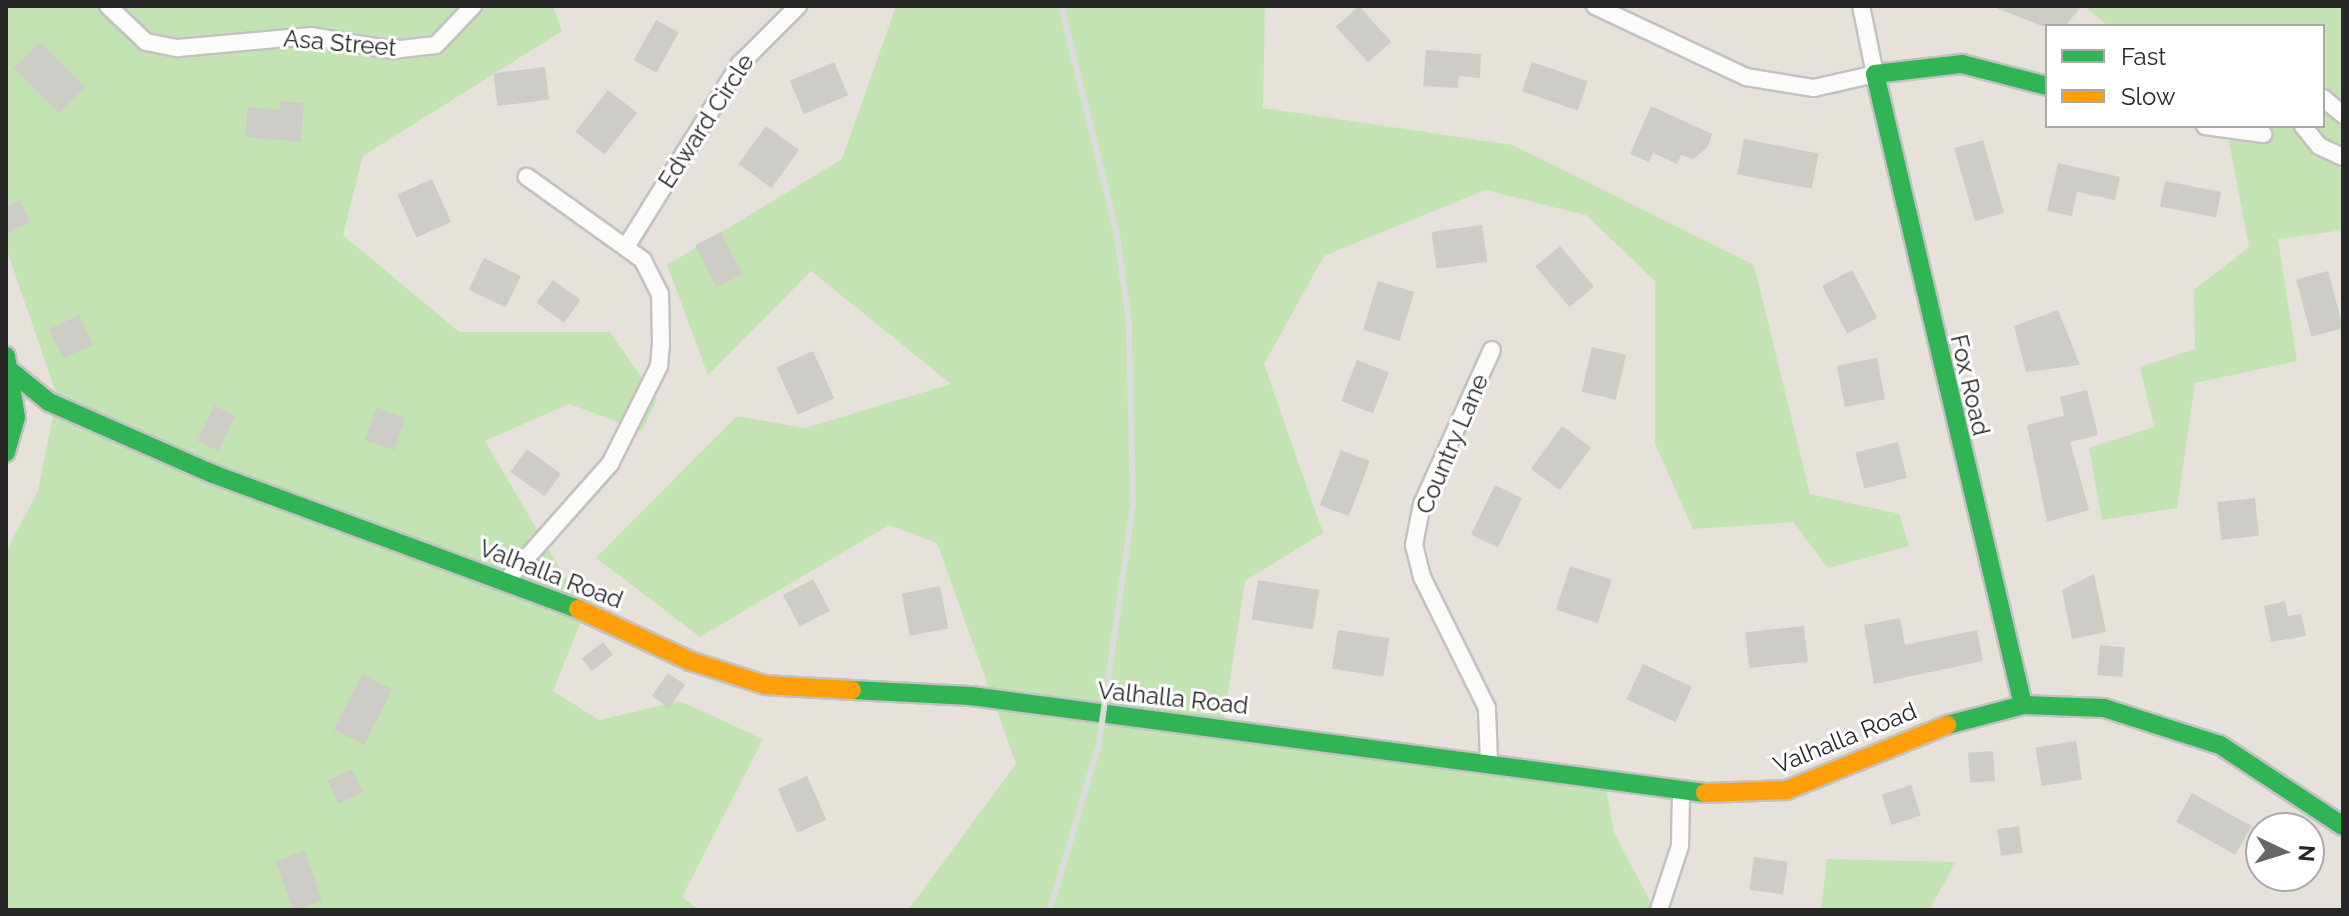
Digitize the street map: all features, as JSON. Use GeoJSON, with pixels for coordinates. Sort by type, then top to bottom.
{"type":"FeatureCollection","features":[{"type":"Feature","properties":{"kind":"street","name":"Asa Street"},"geometry":{"type":"LineString","coordinates":[[108,6],[146,42],[178,48],[311,36],[392,50],[436,45],[473,6]]}},
{"type":"Feature","properties":{"kind":"street","name":"Edward Circle"},"geometry":{"type":"LineString","coordinates":[[626,247],[740,64],[798,6]]}},
{"type":"Feature","properties":{"kind":"street"},"geometry":{"type":"LineString","coordinates":[[1595,6],[1746,77],[1814,88],[1875,74],[1962,64],[2045,85]]}},
{"type":"Feature","properties":{"kind":"street"},"geometry":{"type":"LineString","coordinates":[[1861,6],[1875,74]]}},
{"type":"Feature","properties":{"kind":"street","name":"Fox Road"},"geometry":{"type":"LineString","coordinates":[[1875,74],[2023,705]]}},
{"type":"Feature","properties":{"kind":"street"},"geometry":{"type":"LineString","coordinates":[[2325,100],[2343,115]]}},
{"type":"Feature","properties":{"kind":"street"},"geometry":{"type":"LineString","coordinates":[[2220,128],[2263,134]]}},
{"type":"Feature","properties":{"kind":"street"},"geometry":{"type":"LineString","coordinates":[[2305,128],[2319,146],[2343,157]]}},
{"type":"Feature","properties":{"kind":"street"},"geometry":{"type":"LineString","coordinates":[[506,581],[610,464],[659,366],[660,294],[626,247],[527,177]]}},
{"type":"Feature","properties":{"kind":"street","name":"Country Lane"},"geometry":{"type":"LineString","coordinates":[[1489,761],[1487,708],[1422,577],[1414,545],[1422,504],[1492,350]]}},
{"type":"Feature","properties":{"kind":"street"},"geometry":{"type":"LineString","coordinates":[[6,453],[16,417],[9,364]]}},
{"type":"Feature","properties":{"kind":"street","name":"Valhalla Road"},"geometry":{"type":"LineString","coordinates":[[9,364],[49,402],[140,444],[506,581],[690,661],[765,685],[971,696],[1489,761],[1681,792],[1737,797],[1787,790],[1936,727],[2023,705],[2104,708],[2164,722],[2254,762],[2343,826]]}},
{"type":"Feature","properties":{"kind":"street"},"geometry":{"type":"LineString","coordinates":[[1659,910],[1680,846],[1681,792]]}},
{"type":"Feature","properties":{"kind":"green space"},"geometry":{"type":"Polygon","coordinates":[[[6,6],[553,6],[562,31],[363,156],[343,235],[459,332],[610,332],[657,400],[642,431],[569,404],[485,441],[585,611],[553,691],[599,720],[680,701],[763,739],[682,897],[699,910],[6,910],[6,552],[38,490],[57,396],[6,248],[6,6]]]}},
{"type":"Feature","properties":{"kind":"green space"},"geometry":{"type":"Polygon","coordinates":[[[896,6],[1265,6],[1263,108],[1513,145],[1754,265],[1810,494],[1899,514],[1909,546],[1828,568],[1793,522],[1693,529],[1655,444],[1655,281],[1586,215],[1485,190],[1324,256],[1264,364],[1323,533],[1245,581],[1223,726],[1606,787],[1614,833],[1655,910],[908,910],[1016,764],[937,543],[889,525],[700,637],[596,558],[737,416],[805,428],[951,384],[811,271],[708,375],[667,265],[842,159],[896,6]]]}},
{"type":"Feature","properties":{"kind":"green space"},"geometry":{"type":"Polygon","coordinates":[[[2084,6],[2343,6],[2343,230],[2278,239],[2297,361],[2195,383],[2177,508],[2102,520],[2089,448],[2154,427],[2140,367],[2195,349],[2194,290],[2249,247],[2226,128],[2325,128],[2325,24],[2106,24],[2084,6]]]}},
{"type":"Feature","properties":{"kind":"green space"},"geometry":{"type":"Polygon","coordinates":[[[1827,859],[1956,862],[1929,910],[1821,910],[1827,859]]]}},
{"type":"Feature","properties":{"kind":"building"},"geometry":{"type":"Polygon","coordinates":[[[1359,6],[1391,42],[1368,62],[1336,27],[1359,6]]]}},
{"type":"Feature","properties":{"kind":"building"},"geometry":{"type":"Polygon","coordinates":[[[1991,6],[2082,6],[2067,24],[2042,26],[1991,6]]]}},
{"type":"Feature","properties":{"kind":"building"},"geometry":{"type":"Polygon","coordinates":[[[656,20],[679,33],[656,73],[634,60],[656,20]]]}},
{"type":"Feature","properties":{"kind":"building"},"geometry":{"type":"Polygon","coordinates":[[[40,42],[85,87],[59,113],[14,68],[40,42]]]}},
{"type":"Feature","properties":{"kind":"building"},"geometry":{"type":"Polygon","coordinates":[[[1426,50],[1481,54],[1480,78],[1459,76],[1458,88],[1423,86],[1426,50]]]}},
{"type":"Feature","properties":{"kind":"building"},"geometry":{"type":"Polygon","coordinates":[[[834,62],[848,95],[804,114],[790,81],[834,62]]]}},
{"type":"Feature","properties":{"kind":"building"},"geometry":{"type":"Polygon","coordinates":[[[1532,62],[1588,81],[1578,111],[1522,91],[1532,62]]]}},
{"type":"Feature","properties":{"kind":"building"},"geometry":{"type":"Polygon","coordinates":[[[545,67],[549,100],[497,106],[493,73],[545,67]]]}},
{"type":"Feature","properties":{"kind":"building"},"geometry":{"type":"Polygon","coordinates":[[[608,90],[637,113],[605,155],[575,132],[608,90]]]}},
{"type":"Feature","properties":{"kind":"building"},"geometry":{"type":"Polygon","coordinates":[[[280,101],[304,103],[301,142],[245,137],[248,107],[280,110],[280,101]]]}},
{"type":"Feature","properties":{"kind":"building"},"geometry":{"type":"Polygon","coordinates":[[[1651,106],[1712,134],[1708,147],[1693,159],[1681,155],[1677,164],[1653,153],[1649,162],[1630,154],[1651,106]]]}},
{"type":"Feature","properties":{"kind":"building"},"geometry":{"type":"Polygon","coordinates":[[[766,126],[799,150],[772,188],[738,164],[766,126]]]}},
{"type":"Feature","properties":{"kind":"building"},"geometry":{"type":"Polygon","coordinates":[[[1744,139],[1819,154],[1812,189],[1737,174],[1744,139]]]}},
{"type":"Feature","properties":{"kind":"building"},"geometry":{"type":"Polygon","coordinates":[[[1983,140],[2004,213],[1975,221],[1954,148],[1983,140]]]}},
{"type":"Feature","properties":{"kind":"building"},"geometry":{"type":"Polygon","coordinates":[[[2058,163],[2120,177],[2115,200],[2077,192],[2072,216],[2047,211],[2058,163]]]}},
{"type":"Feature","properties":{"kind":"building"},"geometry":{"type":"Polygon","coordinates":[[[432,179],[451,222],[416,237],[397,194],[432,179]]]}},
{"type":"Feature","properties":{"kind":"building"},"geometry":{"type":"Polygon","coordinates":[[[2165,181],[2221,192],[2216,217],[2160,207],[2165,181]]]}},
{"type":"Feature","properties":{"kind":"building"},"geometry":{"type":"Polygon","coordinates":[[[20,200],[30,222],[6,233],[6,207],[20,200]]]}},
{"type":"Feature","properties":{"kind":"building"},"geometry":{"type":"Polygon","coordinates":[[[1482,225],[1487,262],[1437,269],[1431,232],[1482,225]]]}},
{"type":"Feature","properties":{"kind":"building"},"geometry":{"type":"Polygon","coordinates":[[[721,232],[742,274],[716,287],[695,245],[721,232]]]}},
{"type":"Feature","properties":{"kind":"building"},"geometry":{"type":"Polygon","coordinates":[[[1560,246],[1594,287],[1570,307],[1535,267],[1560,246]]]}},
{"type":"Feature","properties":{"kind":"building"},"geometry":{"type":"Polygon","coordinates":[[[484,258],[521,276],[506,307],[469,289],[484,258]]]}},
{"type":"Feature","properties":{"kind":"building"},"geometry":{"type":"Polygon","coordinates":[[[1852,270],[1877,318],[1847,334],[1822,286],[1852,270]]]}},
{"type":"Feature","properties":{"kind":"building"},"geometry":{"type":"Polygon","coordinates":[[[2328,271],[2343,328],[2311,337],[2296,280],[2328,271]]]}},
{"type":"Feature","properties":{"kind":"building"},"geometry":{"type":"Polygon","coordinates":[[[553,280],[581,300],[564,323],[537,303],[553,280]]]}},
{"type":"Feature","properties":{"kind":"building"},"geometry":{"type":"Polygon","coordinates":[[[1378,281],[1414,292],[1399,341],[1363,330],[1378,281]]]}},
{"type":"Feature","properties":{"kind":"building"},"geometry":{"type":"Polygon","coordinates":[[[2058,310],[2080,365],[2026,372],[2014,326],[2058,310]]]}},
{"type":"Feature","properties":{"kind":"building"},"geometry":{"type":"Polygon","coordinates":[[[79,315],[93,345],[63,359],[49,329],[79,315]]]}},
{"type":"Feature","properties":{"kind":"building"},"geometry":{"type":"Polygon","coordinates":[[[1592,347],[1626,355],[1616,400],[1582,392],[1592,347]]]}},
{"type":"Feature","properties":{"kind":"building"},"geometry":{"type":"Polygon","coordinates":[[[813,351],[834,399],[798,415],[776,367],[813,351]]]}},
{"type":"Feature","properties":{"kind":"building"},"geometry":{"type":"Polygon","coordinates":[[[1877,358],[1885,399],[1845,407],[1837,366],[1877,358]]]}},
{"type":"Feature","properties":{"kind":"building"},"geometry":{"type":"Polygon","coordinates":[[[1357,360],[1389,372],[1373,413],[1341,401],[1357,360]]]}},
{"type":"Feature","properties":{"kind":"building"},"geometry":{"type":"Polygon","coordinates":[[[2087,390],[2098,435],[2070,442],[2089,510],[2047,522],[2027,425],[2064,416],[2060,397],[2087,390]]]}},
{"type":"Feature","properties":{"kind":"building"},"geometry":{"type":"Polygon","coordinates":[[[214,406],[235,416],[218,451],[198,441],[214,406]]]}},
{"type":"Feature","properties":{"kind":"building"},"geometry":{"type":"Polygon","coordinates":[[[376,408],[405,418],[394,450],[365,440],[376,408]]]}},
{"type":"Feature","properties":{"kind":"building"},"geometry":{"type":"Polygon","coordinates":[[[1562,426],[1591,447],[1560,490],[1531,469],[1562,426]]]}},
{"type":"Feature","properties":{"kind":"building"},"geometry":{"type":"Polygon","coordinates":[[[1898,442],[1907,478],[1864,489],[1855,453],[1898,442]]]}},
{"type":"Feature","properties":{"kind":"building"},"geometry":{"type":"Polygon","coordinates":[[[527,449],[561,474],[545,496],[511,472],[527,449]]]}},
{"type":"Feature","properties":{"kind":"building"},"geometry":{"type":"Polygon","coordinates":[[[1341,450],[1370,461],[1349,516],[1320,505],[1341,450]]]}},
{"type":"Feature","properties":{"kind":"building"},"geometry":{"type":"Polygon","coordinates":[[[1495,485],[1522,498],[1498,548],[1471,534],[1495,485]]]}},
{"type":"Feature","properties":{"kind":"building"},"geometry":{"type":"Polygon","coordinates":[[[2255,498],[2259,536],[2221,540],[2217,502],[2255,498]]]}},
{"type":"Feature","properties":{"kind":"building"},"geometry":{"type":"Polygon","coordinates":[[[1570,566],[1612,580],[1598,623],[1556,610],[1570,566]]]}},
{"type":"Feature","properties":{"kind":"building"},"geometry":{"type":"Polygon","coordinates":[[[2094,574],[2106,632],[2072,639],[2062,590],[2094,574]]]}},
{"type":"Feature","properties":{"kind":"building"},"geometry":{"type":"Polygon","coordinates":[[[813,579],[830,611],[800,627],[783,595],[813,579]]]}},
{"type":"Feature","properties":{"kind":"building"},"geometry":{"type":"Polygon","coordinates":[[[1258,580],[1319,590],[1313,629],[1252,620],[1258,580]]]}},
{"type":"Feature","properties":{"kind":"building"},"geometry":{"type":"Polygon","coordinates":[[[940,586],[948,628],[910,636],[902,593],[940,586]]]}},
{"type":"Feature","properties":{"kind":"building"},"geometry":{"type":"Polygon","coordinates":[[[2285,601],[2288,616],[2301,614],[2306,636],[2271,642],[2264,606],[2285,601]]]}},
{"type":"Feature","properties":{"kind":"building"},"geometry":{"type":"Polygon","coordinates":[[[1900,618],[1905,645],[1977,630],[1983,661],[1874,684],[1864,625],[1900,618]]]}},
{"type":"Feature","properties":{"kind":"building"},"geometry":{"type":"Polygon","coordinates":[[[1804,626],[1808,662],[1749,668],[1745,632],[1804,626]]]}},
{"type":"Feature","properties":{"kind":"building"},"geometry":{"type":"Polygon","coordinates":[[[1338,630],[1389,638],[1383,677],[1332,669],[1338,630]]]}},
{"type":"Feature","properties":{"kind":"building"},"geometry":{"type":"Polygon","coordinates":[[[603,642],[613,655],[592,671],[582,659],[603,642]]]}},
{"type":"Feature","properties":{"kind":"building"},"geometry":{"type":"Polygon","coordinates":[[[2100,645],[2125,647],[2122,677],[2097,675],[2100,645]]]}},
{"type":"Feature","properties":{"kind":"building"},"geometry":{"type":"Polygon","coordinates":[[[1643,664],[1692,687],[1675,722],[1627,699],[1643,664]]]}},
{"type":"Feature","properties":{"kind":"building"},"geometry":{"type":"Polygon","coordinates":[[[668,673],[685,685],[669,708],[652,696],[668,673]]]}},
{"type":"Feature","properties":{"kind":"building"},"geometry":{"type":"Polygon","coordinates":[[[362,674],[392,689],[364,745],[334,729],[362,674]]]}},
{"type":"Feature","properties":{"kind":"building"},"geometry":{"type":"Polygon","coordinates":[[[2076,741],[2082,780],[2042,786],[2036,747],[2076,741]]]}},
{"type":"Feature","properties":{"kind":"building"},"geometry":{"type":"Polygon","coordinates":[[[1993,751],[1995,781],[1970,783],[1968,753],[1993,751]]]}},
{"type":"Feature","properties":{"kind":"building"},"geometry":{"type":"Polygon","coordinates":[[[352,769],[363,793],[339,804],[328,780],[352,769]]]}},
{"type":"Feature","properties":{"kind":"building"},"geometry":{"type":"Polygon","coordinates":[[[807,776],[827,820],[797,833],[778,789],[807,776]]]}},
{"type":"Feature","properties":{"kind":"building"},"geometry":{"type":"Polygon","coordinates":[[[1911,785],[1921,815],[1891,825],[1882,795],[1911,785]]]}},
{"type":"Feature","properties":{"kind":"building"},"geometry":{"type":"Polygon","coordinates":[[[2192,793],[2245,822],[2245,838],[2235,855],[2176,822],[2192,793]]]}},
{"type":"Feature","properties":{"kind":"building"},"geometry":{"type":"Polygon","coordinates":[[[2019,826],[2023,853],[2001,856],[1997,829],[2019,826]]]}},
{"type":"Feature","properties":{"kind":"building"},"geometry":{"type":"Polygon","coordinates":[[[305,851],[322,901],[293,910],[276,861],[305,851]]]}},
{"type":"Feature","properties":{"kind":"building"},"geometry":{"type":"Polygon","coordinates":[[[1754,857],[1788,862],[1783,894],[1749,890],[1754,857]]]}},
{"type":"Feature","properties":{"kind":"railway"},"geometry":{"type":"LineString","coordinates":[[1050,910],[1099,743],[1133,505],[1129,323],[1117,235],[1061,6]]}},
{"type":"Feature","properties":{"kind":"traffic: fast"},"geometry":{"type":"LineString","coordinates":[[2023,705],[1875,74],[1962,64],[2045,85]]}},
{"type":"Feature","properties":{"kind":"traffic: fast"},"geometry":{"type":"LineString","coordinates":[[6,356],[16,417],[6,453]]}},
{"type":"Feature","properties":{"kind":"traffic: fast"},"geometry":{"type":"LineString","coordinates":[[12,372],[49,402],[213,474],[578,609]]}},
{"type":"Feature","properties":{"kind":"traffic: fast"},"geometry":{"type":"LineString","coordinates":[[852,690],[971,696],[1705,793]]}},
{"type":"Feature","properties":{"kind":"traffic: fast"},"geometry":{"type":"LineString","coordinates":[[1947,725],[2023,705],[2104,708],[2220,745],[2343,826]]}},
{"type":"Feature","properties":{"kind":"traffic: slow"},"geometry":{"type":"LineString","coordinates":[[578,609],[690,661],[765,685],[852,690]]}},
{"type":"Feature","properties":{"kind":"traffic: slow"},"geometry":{"type":"LineString","coordinates":[[1705,793],[1787,790],[1947,725]]}}]}
